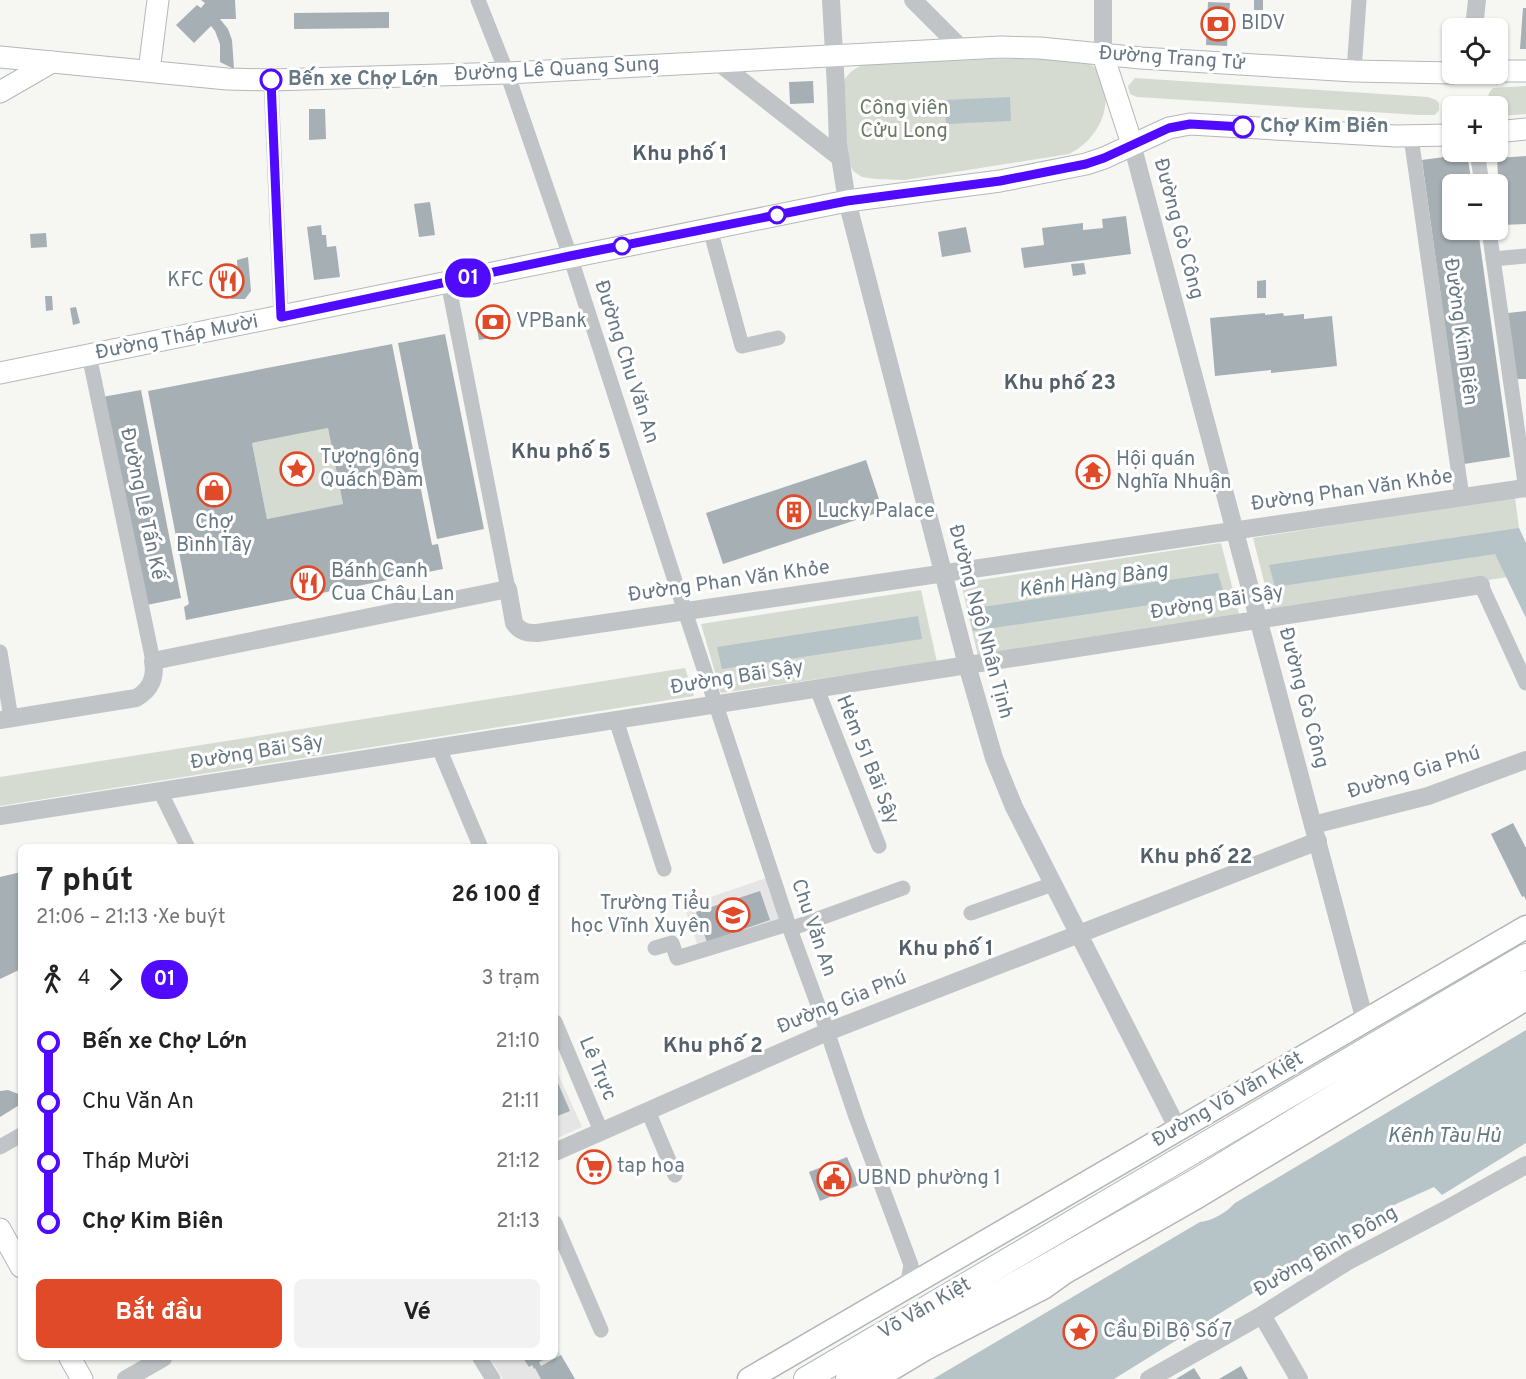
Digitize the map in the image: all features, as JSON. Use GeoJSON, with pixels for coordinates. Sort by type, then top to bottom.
{"type":"FeatureCollection","features":[{"type":"Feature","properties":{"kind":"highway","name":"Đường Võ Văn Kiệt"},"geometry":{"type":"LineString","coordinates":[[1055,1257],[1526,956]]}},
{"type":"Feature","properties":{"kind":"highway"},"geometry":{"type":"LineString","coordinates":[[1055,1257],[1198,1180],[1426,1040],[1526,983]]}},
{"type":"Feature","properties":{"kind":"highway","name":"Võ Văn Kiệt"},"geometry":{"type":"LineString","coordinates":[[806,1379],[1055,1257]]}},
{"type":"Feature","properties":{"kind":"highway","name":"Võ Văn Kiệt"},"geometry":{"type":"LineString","coordinates":[[848,1379],[1055,1257]]}},
{"type":"Feature","properties":{"kind":"main road"},"geometry":{"type":"LineString","coordinates":[[149,71],[158,0]]}},
{"type":"Feature","properties":{"kind":"main road","name":"Đường Trang Tử"},"geometry":{"type":"LineString","coordinates":[[962,49],[1040,48],[1103,55],[1354,71],[1442,73]]}},
{"type":"Feature","properties":{"kind":"main road","name":"Đường Lê Quang Sung"},"geometry":{"type":"LineString","coordinates":[[0,57],[227,79],[271,80],[507,73],[962,49]]}},
{"type":"Feature","properties":{"kind":"main road"},"geometry":{"type":"LineString","coordinates":[[1103,55],[1132,144]]}},
{"type":"Feature","properties":{"kind":"main road"},"geometry":{"type":"LineString","coordinates":[[0,92],[52,62]]}},
{"type":"Feature","properties":{"kind":"main road"},"geometry":{"type":"LineString","coordinates":[[1508,71],[1526,71]]}},
{"type":"Feature","properties":{"kind":"main road","name":"Đường Tháp Mười"},"geometry":{"type":"LineString","coordinates":[[0,373],[847,201],[1000,181],[1086,164],[1169,128],[1190,124],[1411,137],[1442,135]]}},
{"type":"Feature","properties":{"kind":"main road"},"geometry":{"type":"LineString","coordinates":[[1508,131],[1526,129]]}},
{"type":"Feature","properties":{"kind":"main road","name":"Đường Võ Văn Kiệt"},"geometry":{"type":"LineString","coordinates":[[916,1275],[1178,1129],[1526,927]]}},
{"type":"Feature","properties":{"kind":"main road"},"geometry":{"type":"LineString","coordinates":[[1055,1257],[1192,1200],[1526,999]]}},
{"type":"Feature","properties":{"kind":"main road"},"geometry":{"type":"LineString","coordinates":[[0,1229],[18,1262]]}},
{"type":"Feature","properties":{"kind":"main road","name":"Võ Văn Kiệt"},"geometry":{"type":"LineString","coordinates":[[874,1379],[925,1349],[1043,1288],[1055,1257]]}},
{"type":"Feature","properties":{"kind":"main road","name":"Võ Văn Kiệt"},"geometry":{"type":"LineString","coordinates":[[749,1379],[916,1275]]}},
{"type":"Feature","properties":{"kind":"main road"},"geometry":{"type":"LineString","coordinates":[[71,1360],[82,1379]]}},
{"type":"Feature","properties":{"kind":"street","name":"Đường Chu Văn An"},"geometry":{"type":"LineString","coordinates":[[478,0],[507,73],[570,256],[716,705]]}},
{"type":"Feature","properties":{"kind":"street","name":"Đường Ngô Nhân Tịnh"},"geometry":{"type":"LineString","coordinates":[[831,0],[839,157],[847,201],[983,724],[1003,782],[1028,837],[1178,1129]]}},
{"type":"Feature","properties":{"kind":"street"},"geometry":{"type":"LineString","coordinates":[[913,0],[962,49]]}},
{"type":"Feature","properties":{"kind":"street"},"geometry":{"type":"LineString","coordinates":[[1103,0],[1103,55]]}},
{"type":"Feature","properties":{"kind":"street"},"geometry":{"type":"LineString","coordinates":[[1354,71],[1359,0]]}},
{"type":"Feature","properties":{"kind":"street"},"geometry":{"type":"LineString","coordinates":[[1475,18],[1477,0]]}},
{"type":"Feature","properties":{"kind":"street"},"geometry":{"type":"LineString","coordinates":[[718,62],[839,157]]}},
{"type":"Feature","properties":{"kind":"street"},"geometry":{"type":"LineString","coordinates":[[271,80],[281,317]]}},
{"type":"Feature","properties":{"kind":"street","name":"Đường Kim Biên"},"geometry":{"type":"LineString","coordinates":[[1411,137],[1462,498]]}},
{"type":"Feature","properties":{"kind":"street","name":"Đường Gò Công"},"geometry":{"type":"LineString","coordinates":[[1132,144],[1365,1021]]}},
{"type":"Feature","properties":{"kind":"street"},"geometry":{"type":"LineString","coordinates":[[710,229],[742,346],[778,338]]}},
{"type":"Feature","properties":{"kind":"street"},"geometry":{"type":"LineString","coordinates":[[1490,240],[1526,489]]}},
{"type":"Feature","properties":{"kind":"street"},"geometry":{"type":"LineString","coordinates":[[1493,259],[1526,256]]}},
{"type":"Feature","properties":{"kind":"street"},"geometry":{"type":"LineString","coordinates":[[0,652],[6,719],[136,698],[147,690],[151,683],[154,676],[153,661],[508,589],[448,282]]}},
{"type":"Feature","properties":{"kind":"street","name":"Đường Lê Tấn Kế"},"geometry":{"type":"LineString","coordinates":[[89,355],[153,661]]}},
{"type":"Feature","properties":{"kind":"street","name":"Đường Phan Văn Khỏe"},"geometry":{"type":"LineString","coordinates":[[508,589],[514,622],[520,630],[530,633],[1526,489]]}},
{"type":"Feature","properties":{"kind":"street"},"geometry":{"type":"LineString","coordinates":[[1481,585],[1526,683]]}},
{"type":"Feature","properties":{"kind":"street","name":"Đường Bãi Sậy"},"geometry":{"type":"LineString","coordinates":[[0,816],[1481,585]]}},
{"type":"Feature","properties":{"kind":"street","name":"Hẻm 51 Bãi Sậy"},"geometry":{"type":"LineString","coordinates":[[817,689],[879,846]]}},
{"type":"Feature","properties":{"kind":"street","name":"Chu Văn An"},"geometry":{"type":"LineString","coordinates":[[716,705],[789,926],[856,1117],[916,1275]]}},
{"type":"Feature","properties":{"kind":"street"},"geometry":{"type":"LineString","coordinates":[[616,720],[664,869]]}},
{"type":"Feature","properties":{"kind":"street"},"geometry":{"type":"LineString","coordinates":[[439,748],[479,844]]}},
{"type":"Feature","properties":{"kind":"street","name":"Đường Gia Phú"},"geometry":{"type":"LineString","coordinates":[[558,1151],[827,1032],[1078,933],[1315,833],[1428,796],[1526,760]]}},
{"type":"Feature","properties":{"kind":"street"},"geometry":{"type":"LineString","coordinates":[[159,791],[186,844]]}},
{"type":"Feature","properties":{"kind":"street"},"geometry":{"type":"LineString","coordinates":[[971,913],[1053,884]]}},
{"type":"Feature","properties":{"kind":"street"},"geometry":{"type":"LineString","coordinates":[[656,948],[672,943],[677,958],[789,926],[903,888]]}},
{"type":"Feature","properties":{"kind":"street","name":"Lê Trực"},"geometry":{"type":"LineString","coordinates":[[558,1029],[601,1131]]}},
{"type":"Feature","properties":{"kind":"street"},"geometry":{"type":"LineString","coordinates":[[648,1111],[675,1175]]}},
{"type":"Feature","properties":{"kind":"street"},"geometry":{"type":"LineString","coordinates":[[0,1147],[18,1137]]}},
{"type":"Feature","properties":{"kind":"street","name":"Đường Bình Đông"},"geometry":{"type":"LineString","coordinates":[[1149,1379],[1262,1315],[1348,1261],[1526,1165]]}},
{"type":"Feature","properties":{"kind":"street"},"geometry":{"type":"LineString","coordinates":[[558,1229],[602,1330]]}},
{"type":"Feature","properties":{"kind":"street"},"geometry":{"type":"LineString","coordinates":[[1262,1315],[1299,1379]]}},
{"type":"Feature","properties":{"kind":"street"},"geometry":{"type":"LineString","coordinates":[[126,1379],[159,1360]]}},
{"type":"Feature","properties":{"kind":"street"},"geometry":{"type":"LineString","coordinates":[[481,1360],[493,1379]]}},
{"type":"Feature","properties":{"kind":"shaded area","name":"Trường Tiểu học Vĩnh Xuyên"},"geometry":{"type":"Polygon","coordinates":[[[766,878],[782,925],[700,952],[684,906],[766,878]]]}},
{"type":"Feature","properties":{"kind":"shaded area"},"geometry":{"type":"Polygon","coordinates":[[[558,1074],[582,1127],[558,1138],[558,1074]]]}},
{"type":"Feature","properties":{"kind":"shaded area"},"geometry":{"type":"Polygon","coordinates":[[[558,1350],[575,1379],[503,1379],[491,1360],[558,1360],[558,1350]]]}},
{"type":"Feature","properties":{"kind":"green space","name":"Công viên Cửu Long"},"geometry":{"type":"Polygon","coordinates":[[[1063,58],[1082,61],[1095,67],[1105,93],[1106,102],[1101,121],[1091,137],[1077,150],[1069,154],[905,180],[862,177],[853,171],[844,152],[843,83],[849,74],[858,68],[878,61],[1063,58]]]}},
{"type":"Feature","properties":{"kind":"green space"},"geometry":{"type":"Polygon","coordinates":[[[1135,78],[1428,97],[1439,103],[1439,110],[1435,115],[1419,115],[1137,97],[1130,94],[1128,86],[1135,78]]]}},
{"type":"Feature","properties":{"kind":"green space"},"geometry":{"type":"Polygon","coordinates":[[[1526,86],[1526,114],[1508,115],[1508,96],[1488,96],[1493,88],[1526,86]]]}},
{"type":"Feature","properties":{"kind":"green space"},"geometry":{"type":"Polygon","coordinates":[[[328,428],[343,504],[267,519],[252,443],[328,428]]]}},
{"type":"Feature","properties":{"kind":"green space"},"geometry":{"type":"Polygon","coordinates":[[[1515,497],[1519,528],[1496,554],[1508,577],[1272,613],[1253,538],[1515,497]]]}},
{"type":"Feature","properties":{"kind":"green space"},"geometry":{"type":"Polygon","coordinates":[[[1221,543],[1240,618],[978,656],[961,583],[1221,543]]]}},
{"type":"Feature","properties":{"kind":"green space"},"geometry":{"type":"Polygon","coordinates":[[[921,590],[937,662],[721,693],[701,624],[921,590]]]}},
{"type":"Feature","properties":{"kind":"green space"},"geometry":{"type":"Polygon","coordinates":[[[685,668],[694,696],[0,806],[0,777],[685,668]]]}},
{"type":"Feature","properties":{"kind":"water"},"geometry":{"type":"Polygon","coordinates":[[[1010,97],[1011,121],[946,124],[944,100],[1010,97]]]}},
{"type":"Feature","properties":{"kind":"water"},"geometry":{"type":"Polygon","coordinates":[[[1519,528],[1526,543],[1526,618],[1495,554],[1275,587],[1269,565],[1519,528]]]}},
{"type":"Feature","properties":{"kind":"water","name":"Kênh Hàng Bàng"},"geometry":{"type":"Polygon","coordinates":[[[1218,573],[1224,594],[973,631],[968,609],[1218,573]]]}},
{"type":"Feature","properties":{"kind":"water"},"geometry":{"type":"Polygon","coordinates":[[[918,616],[922,639],[722,669],[717,647],[918,616]]]}},
{"type":"Feature","properties":{"kind":"water","name":"Kênh Tàu Hủ"},"geometry":{"type":"Polygon","coordinates":[[[1526,1030],[1526,1143],[1442,1195],[1434,1187],[1396,1204],[1114,1379],[933,1379],[1200,1222],[1219,1216],[1235,1203],[1526,1030]]]}},
{"type":"Feature","properties":{"kind":"building"},"geometry":{"type":"Polygon","coordinates":[[[201,0],[235,0],[236,19],[220,19],[228,29],[232,40],[234,69],[220,62],[220,44],[211,26],[194,43],[176,25],[197,5],[201,8],[205,3],[201,0]]]}},
{"type":"Feature","properties":{"kind":"building"},"geometry":{"type":"Polygon","coordinates":[[[1254,0],[1263,0],[1263,10],[1254,10],[1254,0]]]}},
{"type":"Feature","properties":{"kind":"building","name":"BIDV"},"geometry":{"type":"Polygon","coordinates":[[[1208,2],[1230,3],[1227,46],[1206,45],[1208,2]]]}},
{"type":"Feature","properties":{"kind":"building"},"geometry":{"type":"Polygon","coordinates":[[[1523,8],[1526,8],[1526,49],[1520,49],[1523,8]]]}},
{"type":"Feature","properties":{"kind":"building"},"geometry":{"type":"Polygon","coordinates":[[[389,12],[389,28],[294,29],[294,13],[389,12]]]}},
{"type":"Feature","properties":{"kind":"building"},"geometry":{"type":"Polygon","coordinates":[[[813,81],[814,103],[790,104],[789,82],[813,81]]]}},
{"type":"Feature","properties":{"kind":"building"},"geometry":{"type":"Polygon","coordinates":[[[309,109],[325,109],[326,139],[309,140],[309,109]]]}},
{"type":"Feature","properties":{"kind":"building"},"geometry":{"type":"Polygon","coordinates":[[[1526,156],[1526,224],[1508,225],[1508,174],[1498,174],[1497,162],[1508,162],[1508,157],[1526,156]]]}},
{"type":"Feature","properties":{"kind":"building","name":"Chợ Kim Biên"},"geometry":{"type":"Polygon","coordinates":[[[1442,157],[1442,162],[1468,162],[1470,174],[1442,174],[1442,240],[1479,240],[1510,457],[1464,464],[1422,160],[1442,157]]]}},
{"type":"Feature","properties":{"kind":"building"},"geometry":{"type":"Polygon","coordinates":[[[430,202],[435,235],[419,237],[414,204],[430,202]]]}},
{"type":"Feature","properties":{"kind":"building"},"geometry":{"type":"Polygon","coordinates":[[[1126,216],[1131,254],[1024,268],[1021,248],[1044,245],[1042,228],[1083,223],[1083,230],[1103,228],[1102,219],[1126,216]]]}},
{"type":"Feature","properties":{"kind":"building"},"geometry":{"type":"Polygon","coordinates":[[[321,225],[322,235],[326,235],[327,247],[336,246],[340,277],[314,280],[307,227],[321,225]]]}},
{"type":"Feature","properties":{"kind":"building"},"geometry":{"type":"Polygon","coordinates":[[[966,227],[971,252],[942,257],[938,232],[966,227]]]}},
{"type":"Feature","properties":{"kind":"building"},"geometry":{"type":"Polygon","coordinates":[[[46,233],[47,247],[31,248],[30,234],[46,233]]]}},
{"type":"Feature","properties":{"kind":"building"},"geometry":{"type":"Polygon","coordinates":[[[248,257],[251,291],[245,299],[231,299],[229,289],[238,283],[237,260],[248,257]]]}},
{"type":"Feature","properties":{"kind":"building"},"geometry":{"type":"Polygon","coordinates":[[[1084,263],[1086,274],[1073,276],[1071,264],[1084,263]]]}},
{"type":"Feature","properties":{"kind":"building"},"geometry":{"type":"Polygon","coordinates":[[[1266,280],[1266,298],[1257,298],[1257,281],[1266,280]]]}},
{"type":"Feature","properties":{"kind":"building"},"geometry":{"type":"Polygon","coordinates":[[[45,296],[52,296],[53,310],[46,311],[45,296]]]}},
{"type":"Feature","properties":{"kind":"building"},"geometry":{"type":"Polygon","coordinates":[[[76,307],[80,323],[73,325],[70,308],[76,307]]]}},
{"type":"Feature","properties":{"kind":"building"},"geometry":{"type":"Polygon","coordinates":[[[1526,311],[1526,379],[1517,379],[1508,313],[1526,311]]]}},
{"type":"Feature","properties":{"kind":"building","name":"VPBank"},"geometry":{"type":"Polygon","coordinates":[[[502,312],[506,335],[479,340],[477,329],[487,314],[502,312]]]}},
{"type":"Feature","properties":{"kind":"building"},"geometry":{"type":"Polygon","coordinates":[[[1265,313],[1265,315],[1283,313],[1284,316],[1304,314],[1304,319],[1332,316],[1337,366],[1215,376],[1210,318],[1265,313]]]}},
{"type":"Feature","properties":{"kind":"building"},"geometry":{"type":"Polygon","coordinates":[[[445,334],[484,529],[437,539],[398,343],[445,334]]]}},
{"type":"Feature","properties":{"kind":"building","name":"Chợ Bình Tây"},"geometry":{"type":"Polygon","coordinates":[[[392,344],[432,545],[438,544],[443,569],[186,620],[184,607],[189,604],[148,391],[392,344]],[[328,428],[252,443],[267,519],[343,504],[328,428]]]}},
{"type":"Feature","properties":{"kind":"building"},"geometry":{"type":"Polygon","coordinates":[[[141,390],[181,598],[142,606],[102,397],[141,390]]]}},
{"type":"Feature","properties":{"kind":"building","name":"Lucky Palace"},"geometry":{"type":"Polygon","coordinates":[[[866,460],[883,511],[723,564],[706,513],[866,460]]]}},
{"type":"Feature","properties":{"kind":"building"},"geometry":{"type":"Polygon","coordinates":[[[1513,823],[1526,848],[1526,900],[1524,896],[1522,897],[1491,834],[1513,823]]]}},
{"type":"Feature","properties":{"kind":"building"},"geometry":{"type":"Polygon","coordinates":[[[18,873],[18,970],[0,979],[0,877],[18,873]]]}},
{"type":"Feature","properties":{"kind":"building"},"geometry":{"type":"Polygon","coordinates":[[[760,891],[770,920],[707,942],[696,912],[760,891]]]}},
{"type":"Feature","properties":{"kind":"building"},"geometry":{"type":"Polygon","coordinates":[[[558,1083],[570,1111],[558,1116],[558,1083]]]}},
{"type":"Feature","properties":{"kind":"building"},"geometry":{"type":"Polygon","coordinates":[[[8,1090],[18,1094],[18,1106],[0,1117],[0,1091],[8,1090]]]}},
{"type":"Feature","properties":{"kind":"building","name":"UBND phường 1"},"geometry":{"type":"Polygon","coordinates":[[[847,1157],[859,1185],[820,1201],[809,1172],[847,1157]]]}},
{"type":"Feature","properties":{"kind":"building"},"geometry":{"type":"Polygon","coordinates":[[[561,1355],[575,1379],[541,1379],[535,1368],[532,1365],[529,1367],[524,1360],[543,1360],[539,1362],[541,1366],[552,1360],[558,1360],[561,1355]]]}},
{"type":"Feature","properties":{"kind":"building"},"geometry":{"type":"Polygon","coordinates":[[[1241,1366],[1248,1379],[1219,1379],[1241,1366]]]}},
{"type":"Feature","properties":{"kind":"building"},"geometry":{"type":"Polygon","coordinates":[[[1194,1368],[1201,1379],[1176,1379],[1194,1368]]]}},
{"type":"Feature","properties":{"kind":"bus line","name":"01"},"geometry":{"type":"LineString","coordinates":[[271,80],[281,317],[847,201],[1000,181],[1086,164],[1169,128],[1190,124],[1243,127]]}},
{"type":"Feature","properties":{"kind":"place","name":"BIDV"},"geometry":{"type":"Point","coordinates":[1218,24]}},
{"type":"Feature","properties":{"kind":"place","name":"Bến xe Chợ Lớn"},"geometry":{"type":"Point","coordinates":[271,80]}},
{"type":"Feature","properties":{"kind":"place","name":"Chợ Kim Biên"},"geometry":{"type":"Point","coordinates":[1243,127]}},
{"type":"Feature","properties":{"kind":"place","name":"KFC"},"geometry":{"type":"Point","coordinates":[227,281]}},
{"type":"Feature","properties":{"kind":"place","name":"VPBank"},"geometry":{"type":"Point","coordinates":[493,322]}},
{"type":"Feature","properties":{"kind":"place","name":"Tượng ông Quách Đàm"},"geometry":{"type":"Point","coordinates":[297,469]}},
{"type":"Feature","properties":{"kind":"place","name":"Hội quán Nghĩa Nhuận"},"geometry":{"type":"Point","coordinates":[1093,472]}},
{"type":"Feature","properties":{"kind":"place","name":"Chợ Bình Tây"},"geometry":{"type":"Point","coordinates":[214,490]}},
{"type":"Feature","properties":{"kind":"place","name":"Lucky Palace"},"geometry":{"type":"Point","coordinates":[794,512]}},
{"type":"Feature","properties":{"kind":"place","name":"Bánh Canh Cua Châu Lan"},"geometry":{"type":"Point","coordinates":[308,583]}},
{"type":"Feature","properties":{"kind":"place","name":"Trường Tiểu học Vĩnh Xuyên"},"geometry":{"type":"Point","coordinates":[733,915]}},
{"type":"Feature","properties":{"kind":"place","name":"tap hoa"},"geometry":{"type":"Point","coordinates":[594,1167]}},
{"type":"Feature","properties":{"kind":"place","name":"UBND phường 1"},"geometry":{"type":"Point","coordinates":[834,1179]}},
{"type":"Feature","properties":{"kind":"place","name":"Cầu Đi Bộ Số 7"},"geometry":{"type":"Point","coordinates":[1080,1332]}},
{"type":"Feature","properties":{"kind":"district","name":"Khu phố 1"},"geometry":{"type":"Point","coordinates":[680,154]}},
{"type":"Feature","properties":{"kind":"district","name":"Khu phố 23"},"geometry":{"type":"Point","coordinates":[1060,383]}},
{"type":"Feature","properties":{"kind":"district","name":"Khu phố 5"},"geometry":{"type":"Point","coordinates":[561,452]}},
{"type":"Feature","properties":{"kind":"district","name":"Khu phố 22"},"geometry":{"type":"Point","coordinates":[1196,857]}},
{"type":"Feature","properties":{"kind":"district","name":"Khu phố 1"},"geometry":{"type":"Point","coordinates":[946,949]}},
{"type":"Feature","properties":{"kind":"district","name":"Khu phố 2"},"geometry":{"type":"Point","coordinates":[713,1046]}}]}
